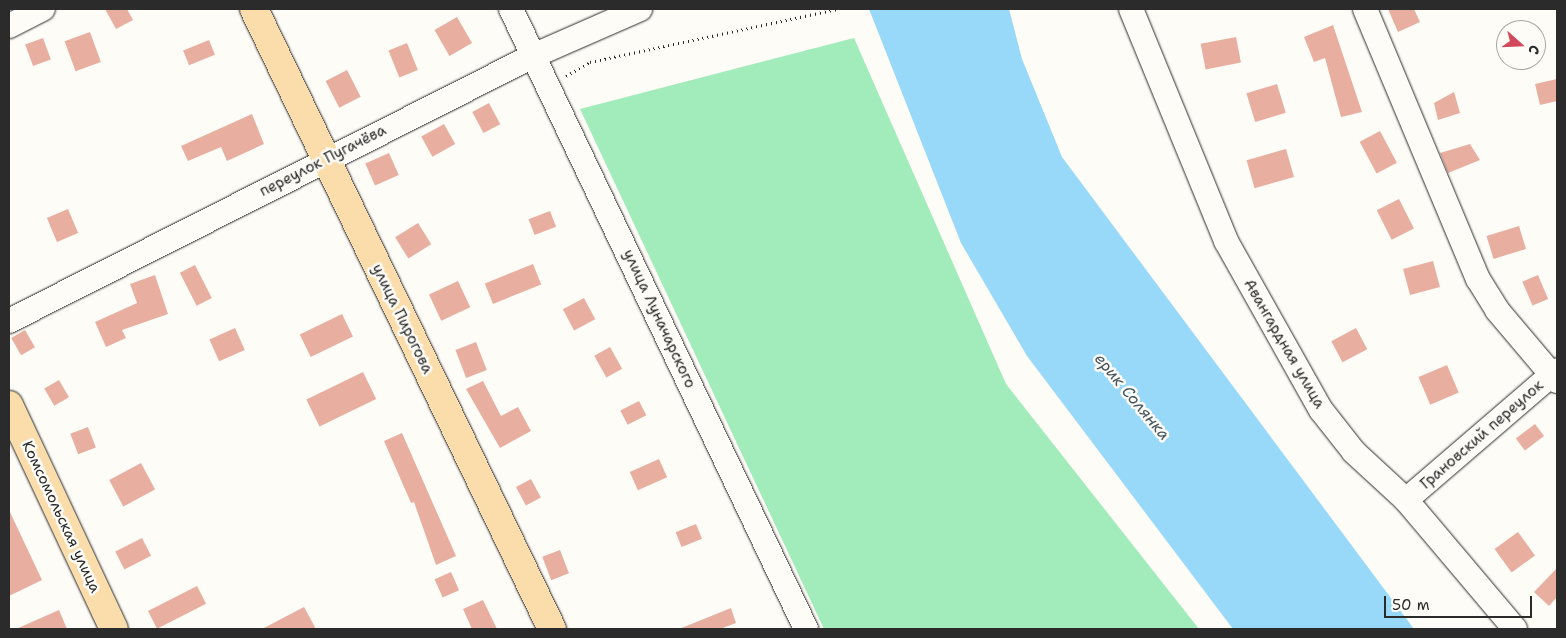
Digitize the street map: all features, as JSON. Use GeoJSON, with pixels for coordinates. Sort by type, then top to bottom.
{"type":"FeatureCollection","features":[{"type":"Feature","properties":{"kind":"main road","name":"улица Пирогова"},"geometry":{"type":"LineString","coordinates":[[254,9],[552,629]]}},
{"type":"Feature","properties":{"kind":"main road","name":"Комсомольская улица"},"geometry":{"type":"LineString","coordinates":[[9,405],[114,629]]}},
{"type":"Feature","properties":{"kind":"street"},"geometry":{"type":"LineString","coordinates":[[9,26],[43,9]]}},
{"type":"Feature","properties":{"kind":"street","name":"улица Луначарского"},"geometry":{"type":"LineString","coordinates":[[511,9],[802,628]]}},
{"type":"Feature","properties":{"kind":"street","name":"переулок Пугачёва"},"geometry":{"type":"LineString","coordinates":[[9,321],[325,159],[533,56],[640,9]]}},
{"type":"Feature","properties":{"kind":"street","name":"Авангардная улица"},"geometry":{"type":"LineString","coordinates":[[1131,9],[1226,241],[1289,358],[1321,410],[1354,452],[1406,500],[1515,629]]}},
{"type":"Feature","properties":{"kind":"street"},"geometry":{"type":"LineString","coordinates":[[1365,9],[1478,279],[1497,310],[1555,375]]}},
{"type":"Feature","properties":{"kind":"street","name":"Грановский переулок"},"geometry":{"type":"LineString","coordinates":[[1406,500],[1555,375]]}},
{"type":"Feature","properties":{"kind":"path"},"geometry":{"type":"LineString","coordinates":[[548,87],[590,62],[837,9]]}},
{"type":"Feature","properties":{"kind":"green space"},"geometry":{"type":"Polygon","coordinates":[[[854,38],[1006,384],[1199,629],[824,629],[580,109],[854,38]]]}},
{"type":"Feature","properties":{"kind":"water","name":"ерик Солянка"},"geometry":{"type":"Polygon","coordinates":[[[869,9],[1009,9],[1022,59],[1062,157],[1414,629],[1233,629],[1027,356],[961,243],[869,9]]]}},
{"type":"Feature","properties":{"kind":"building"},"geometry":{"type":"Polygon","coordinates":[[[105,9],[127,9],[133,20],[116,29],[105,9]]]}},
{"type":"Feature","properties":{"kind":"building"},"geometry":{"type":"Polygon","coordinates":[[[1388,9],[1414,9],[1420,22],[1398,32],[1388,9]]]}},
{"type":"Feature","properties":{"kind":"building"},"geometry":{"type":"Polygon","coordinates":[[[457,17],[472,43],[449,56],[434,30],[457,17]]]}},
{"type":"Feature","properties":{"kind":"building"},"geometry":{"type":"Polygon","coordinates":[[[1333,25],[1362,112],[1341,117],[1325,58],[1314,62],[1304,37],[1333,25]]]}},
{"type":"Feature","properties":{"kind":"building"},"geometry":{"type":"Polygon","coordinates":[[[90,32],[101,62],[76,71],[65,41],[90,32]]]}},
{"type":"Feature","properties":{"kind":"building"},"geometry":{"type":"Polygon","coordinates":[[[1236,37],[1241,63],[1206,69],[1201,44],[1236,37]]]}},
{"type":"Feature","properties":{"kind":"building"},"geometry":{"type":"Polygon","coordinates":[[[43,38],[51,60],[33,66],[25,44],[43,38]]]}},
{"type":"Feature","properties":{"kind":"building"},"geometry":{"type":"Polygon","coordinates":[[[209,40],[215,55],[189,65],[183,50],[209,40]]]}},
{"type":"Feature","properties":{"kind":"building"},"geometry":{"type":"Polygon","coordinates":[[[407,43],[418,70],[399,77],[388,50],[407,43]]]}},
{"type":"Feature","properties":{"kind":"building"},"geometry":{"type":"Polygon","coordinates":[[[347,70],[361,97],[339,108],[326,81],[347,70]]]}},
{"type":"Feature","properties":{"kind":"building"},"geometry":{"type":"Polygon","coordinates":[[[1557,79],[1557,101],[1540,105],[1535,84],[1557,79]]]}},
{"type":"Feature","properties":{"kind":"building"},"geometry":{"type":"Polygon","coordinates":[[[1277,84],[1286,113],[1255,122],[1246,93],[1277,84]]]}},
{"type":"Feature","properties":{"kind":"building"},"geometry":{"type":"Polygon","coordinates":[[[1454,92],[1460,113],[1438,120],[1434,103],[1454,92]]]}},
{"type":"Feature","properties":{"kind":"building"},"geometry":{"type":"Polygon","coordinates":[[[489,103],[500,124],[483,133],[472,112],[489,103]]]}},
{"type":"Feature","properties":{"kind":"building"},"geometry":{"type":"Polygon","coordinates":[[[252,114],[264,144],[227,161],[221,147],[188,161],[181,146],[252,114]]]}},
{"type":"Feature","properties":{"kind":"building"},"geometry":{"type":"Polygon","coordinates":[[[444,124],[455,144],[432,157],[421,137],[444,124]]]}},
{"type":"Feature","properties":{"kind":"building"},"geometry":{"type":"Polygon","coordinates":[[[1380,131],[1397,163],[1377,174],[1360,142],[1380,131]]]}},
{"type":"Feature","properties":{"kind":"building"},"geometry":{"type":"Polygon","coordinates":[[[1470,144],[1480,160],[1448,173],[1440,153],[1470,144]]]}},
{"type":"Feature","properties":{"kind":"building"},"geometry":{"type":"Polygon","coordinates":[[[1286,149],[1294,177],[1255,188],[1247,160],[1286,149]]]}},
{"type":"Feature","properties":{"kind":"building"},"geometry":{"type":"Polygon","coordinates":[[[389,153],[399,175],[375,186],[365,164],[389,153]]]}},
{"type":"Feature","properties":{"kind":"building"},"geometry":{"type":"Polygon","coordinates":[[[1399,199],[1414,228],[1392,240],[1377,210],[1399,199]]]}},
{"type":"Feature","properties":{"kind":"building"},"geometry":{"type":"Polygon","coordinates":[[[68,209],[78,233],[57,242],[47,218],[68,209]]]}},
{"type":"Feature","properties":{"kind":"building"},"geometry":{"type":"Polygon","coordinates":[[[550,211],[556,227],[535,235],[529,219],[550,211]]]}},
{"type":"Feature","properties":{"kind":"building"},"geometry":{"type":"Polygon","coordinates":[[[418,223],[431,244],[408,259],[395,237],[418,223]]]}},
{"type":"Feature","properties":{"kind":"building"},"geometry":{"type":"Polygon","coordinates":[[[1519,226],[1526,249],[1494,259],[1486,236],[1519,226]]]}},
{"type":"Feature","properties":{"kind":"building"},"geometry":{"type":"Polygon","coordinates":[[[1433,261],[1440,287],[1410,295],[1403,269],[1433,261]]]}},
{"type":"Feature","properties":{"kind":"building"},"geometry":{"type":"Polygon","coordinates":[[[533,264],[541,284],[493,304],[485,283],[533,264]]]}},
{"type":"Feature","properties":{"kind":"building"},"geometry":{"type":"Polygon","coordinates":[[[195,265],[212,298],[197,306],[180,273],[195,265]]]}},
{"type":"Feature","properties":{"kind":"building"},"geometry":{"type":"Polygon","coordinates":[[[155,275],[168,314],[122,330],[126,338],[106,347],[95,322],[137,303],[130,284],[155,275]]]}},
{"type":"Feature","properties":{"kind":"building"},"geometry":{"type":"Polygon","coordinates":[[[1538,275],[1548,299],[1533,306],[1522,282],[1538,275]]]}},
{"type":"Feature","properties":{"kind":"building"},"geometry":{"type":"Polygon","coordinates":[[[458,281],[470,307],[441,321],[429,295],[458,281]]]}},
{"type":"Feature","properties":{"kind":"building"},"geometry":{"type":"Polygon","coordinates":[[[584,298],[595,319],[574,330],[563,309],[584,298]]]}},
{"type":"Feature","properties":{"kind":"building"},"geometry":{"type":"Polygon","coordinates":[[[342,314],[353,336],[311,357],[300,335],[342,314]]]}},
{"type":"Feature","properties":{"kind":"building"},"geometry":{"type":"Polygon","coordinates":[[[235,328],[245,350],[219,361],[209,339],[235,328]]]}},
{"type":"Feature","properties":{"kind":"building"},"geometry":{"type":"Polygon","coordinates":[[[1356,328],[1367,349],[1343,362],[1331,341],[1356,328]]]}},
{"type":"Feature","properties":{"kind":"building"},"geometry":{"type":"Polygon","coordinates":[[[25,330],[35,347],[21,355],[11,338],[25,330]]]}},
{"type":"Feature","properties":{"kind":"building"},"geometry":{"type":"Polygon","coordinates":[[[476,342],[487,370],[466,378],[455,350],[476,342]]]}},
{"type":"Feature","properties":{"kind":"building"},"geometry":{"type":"Polygon","coordinates":[[[610,347],[622,369],[606,378],[594,356],[610,347]]]}},
{"type":"Feature","properties":{"kind":"building"},"geometry":{"type":"Polygon","coordinates":[[[1447,365],[1459,393],[1430,405],[1418,377],[1447,365]]]}},
{"type":"Feature","properties":{"kind":"building"},"geometry":{"type":"Polygon","coordinates":[[[363,372],[376,399],[320,427],[306,400],[363,372]]]}},
{"type":"Feature","properties":{"kind":"building"},"geometry":{"type":"Polygon","coordinates":[[[59,380],[69,397],[54,406],[44,388],[59,380]]]}},
{"type":"Feature","properties":{"kind":"building"},"geometry":{"type":"Polygon","coordinates":[[[483,381],[501,416],[518,407],[531,431],[500,448],[466,389],[483,381]]]}},
{"type":"Feature","properties":{"kind":"building"},"geometry":{"type":"Polygon","coordinates":[[[639,401],[646,415],[628,425],[620,411],[639,401]]]}},
{"type":"Feature","properties":{"kind":"building"},"geometry":{"type":"Polygon","coordinates":[[[1535,424],[1544,436],[1525,450],[1516,438],[1535,424]]]}},
{"type":"Feature","properties":{"kind":"building"},"geometry":{"type":"Polygon","coordinates":[[[88,427],[96,448],[78,454],[70,434],[88,427]]]}},
{"type":"Feature","properties":{"kind":"building"},"geometry":{"type":"Polygon","coordinates":[[[402,433],[456,556],[436,565],[414,502],[411,503],[384,441],[402,433]]]}},
{"type":"Feature","properties":{"kind":"building"},"geometry":{"type":"Polygon","coordinates":[[[659,459],[667,477],[638,490],[630,472],[659,459]]]}},
{"type":"Feature","properties":{"kind":"building"},"geometry":{"type":"Polygon","coordinates":[[[141,463],[155,489],[123,506],[109,480],[141,463]]]}},
{"type":"Feature","properties":{"kind":"building"},"geometry":{"type":"Polygon","coordinates":[[[531,479],[541,498],[526,506],[516,487],[531,479]]]}},
{"type":"Feature","properties":{"kind":"building"},"geometry":{"type":"Polygon","coordinates":[[[9,510],[42,580],[9,596],[9,510]]]}},
{"type":"Feature","properties":{"kind":"building"},"geometry":{"type":"Polygon","coordinates":[[[696,524],[702,539],[682,547],[676,532],[696,524]]]}},
{"type":"Feature","properties":{"kind":"building"},"geometry":{"type":"Polygon","coordinates":[[[1518,532],[1535,555],[1512,573],[1495,549],[1518,532]]]}},
{"type":"Feature","properties":{"kind":"building"},"geometry":{"type":"Polygon","coordinates":[[[142,538],[151,556],[124,569],[115,552],[142,538]]]}},
{"type":"Feature","properties":{"kind":"building"},"geometry":{"type":"Polygon","coordinates":[[[560,550],[569,573],[551,580],[542,557],[560,550]]]}},
{"type":"Feature","properties":{"kind":"building"},"geometry":{"type":"Polygon","coordinates":[[[1557,568],[1557,597],[1549,606],[1534,592],[1557,568]]]}},
{"type":"Feature","properties":{"kind":"building"},"geometry":{"type":"Polygon","coordinates":[[[451,572],[459,590],[443,598],[435,579],[451,572]]]}},
{"type":"Feature","properties":{"kind":"building"},"geometry":{"type":"Polygon","coordinates":[[[197,586],[206,604],[157,629],[148,611],[197,586]]]}},
{"type":"Feature","properties":{"kind":"building"},"geometry":{"type":"Polygon","coordinates":[[[483,600],[497,629],[472,629],[463,609],[483,600]]]}},
{"type":"Feature","properties":{"kind":"building"},"geometry":{"type":"Polygon","coordinates":[[[304,607],[316,629],[262,629],[304,607]]]}},
{"type":"Feature","properties":{"kind":"building"},"geometry":{"type":"Polygon","coordinates":[[[731,608],[736,623],[720,629],[679,629],[731,608]]]}},
{"type":"Feature","properties":{"kind":"building"},"geometry":{"type":"Polygon","coordinates":[[[59,610],[67,629],[16,629],[59,610]]]}}]}
